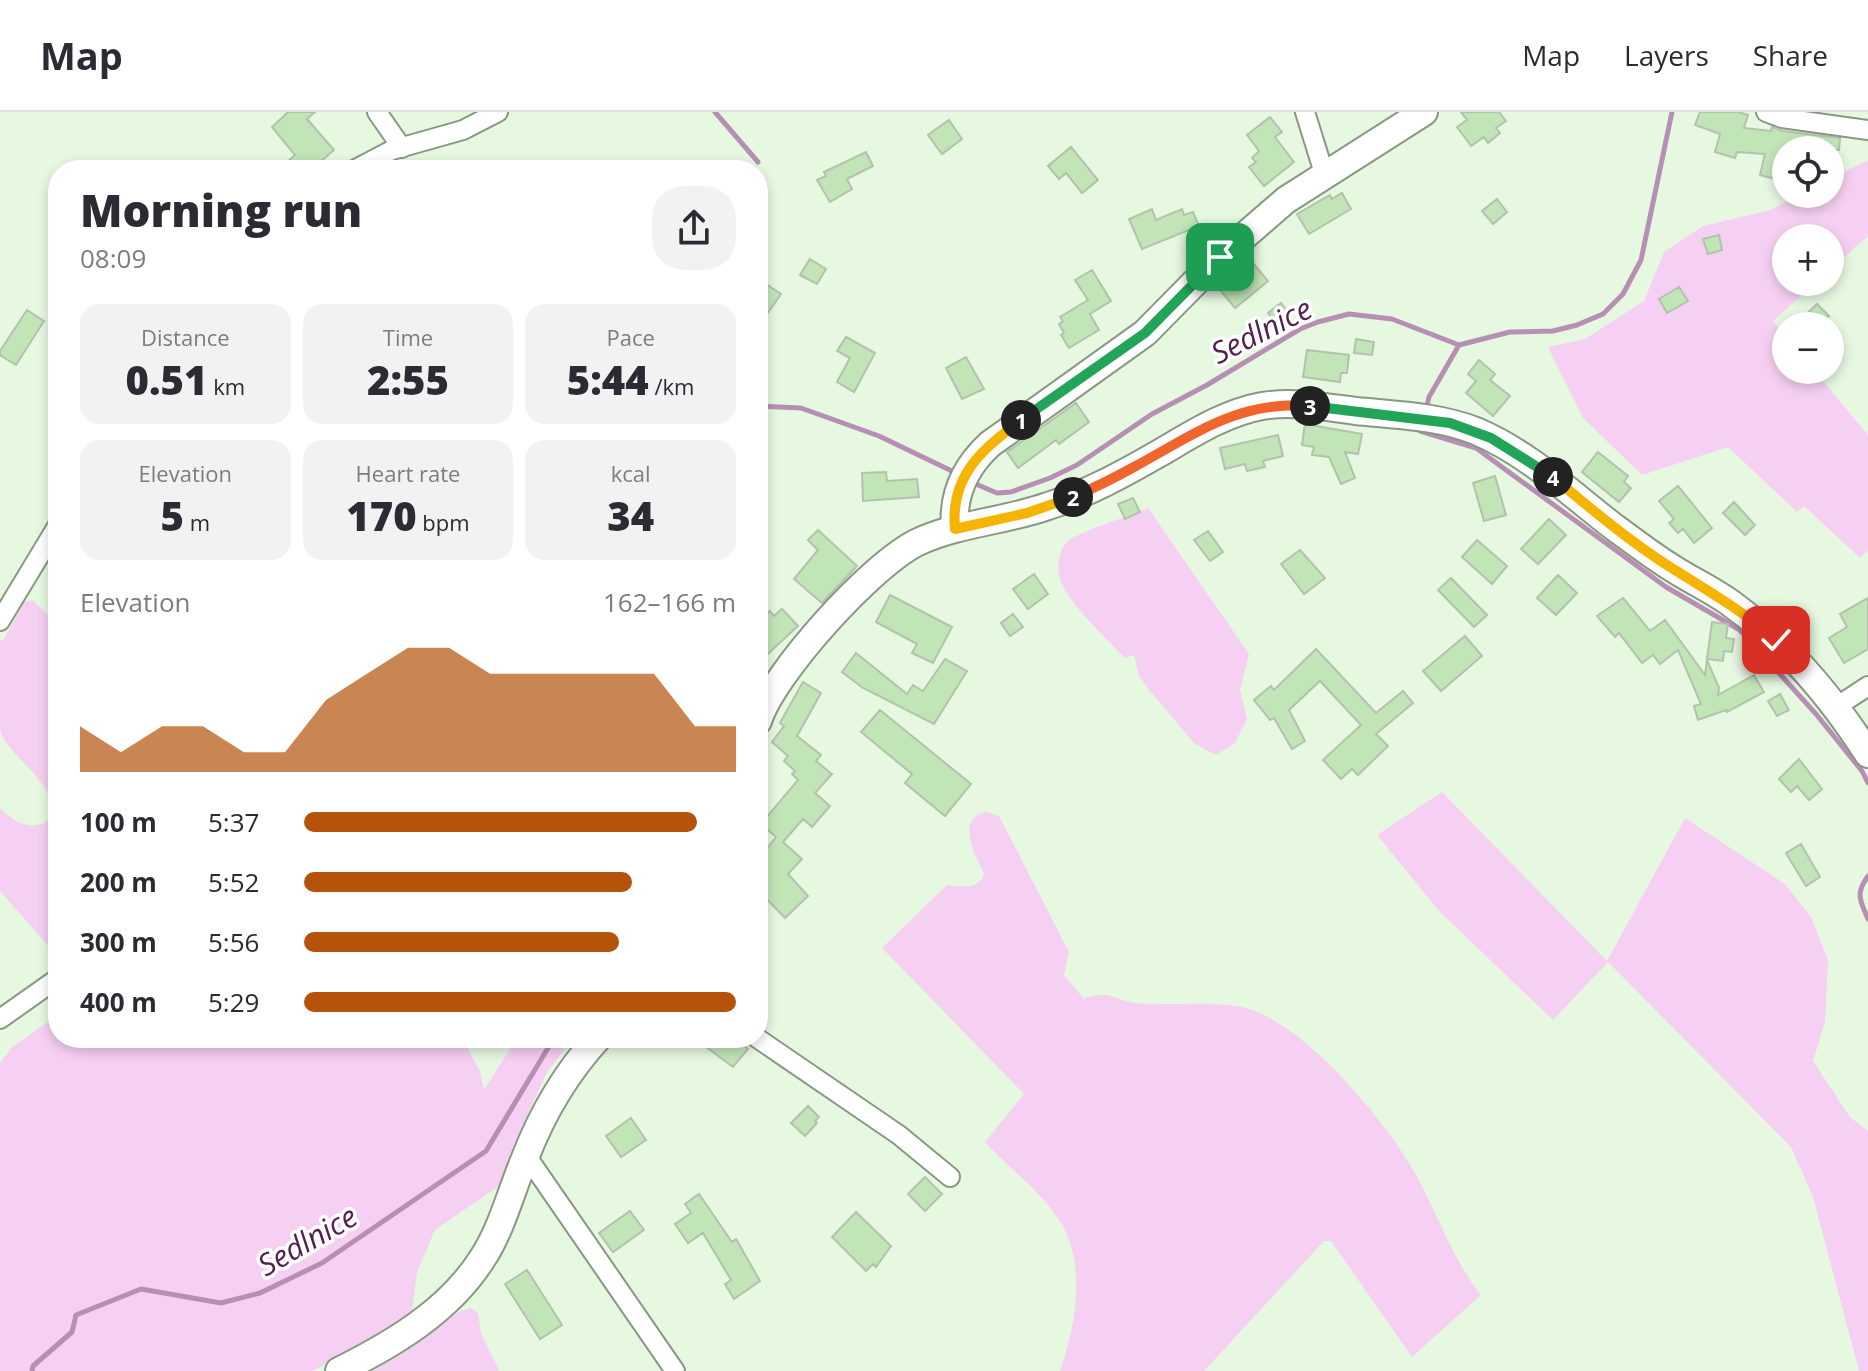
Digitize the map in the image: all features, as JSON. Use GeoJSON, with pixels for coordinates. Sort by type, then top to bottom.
{"type":"FeatureCollection","features":[{"type":"Feature","properties":{"kind":"main road"},"geometry":{"type":"LineString","coordinates":[[955,529],[955,501],[971,464],[990,444],[1145,333],[1243,236],[1286,200],[1424,112]]}},
{"type":"Feature","properties":{"kind":"main road"},"geometry":{"type":"LineString","coordinates":[[768,696],[779,678],[873,575],[907,548],[955,529],[1062,501],[1131,469],[1219,420],[1259,407],[1301,405],[1425,418],[1463,427],[1491,438],[1551,475],[1635,542],[1758,624],[1836,707],[1868,754]]}},
{"type":"Feature","properties":{"kind":"main road"},"geometry":{"type":"LineString","coordinates":[[339,1371],[403,1335],[451,1297],[482,1260],[498,1230],[526,1155],[558,1090],[590,1048]]}},
{"type":"Feature","properties":{"kind":"street"},"geometry":{"type":"LineString","coordinates":[[377,112],[402,148]]}},
{"type":"Feature","properties":{"kind":"street"},"geometry":{"type":"LineString","coordinates":[[376,160],[402,148],[463,130],[498,112]]}},
{"type":"Feature","properties":{"kind":"street"},"geometry":{"type":"LineString","coordinates":[[1305,112],[1324,173]]}},
{"type":"Feature","properties":{"kind":"street"},"geometry":{"type":"LineString","coordinates":[[1766,112],[1782,118],[1868,130]]}},
{"type":"Feature","properties":{"kind":"street"},"geometry":{"type":"LineString","coordinates":[[0,621],[48,542]]}},
{"type":"Feature","properties":{"kind":"street"},"geometry":{"type":"LineString","coordinates":[[1836,707],[1868,686]]}},
{"type":"Feature","properties":{"kind":"street"},"geometry":{"type":"LineString","coordinates":[[0,1019],[48,985]]}},
{"type":"Feature","properties":{"kind":"street"},"geometry":{"type":"LineString","coordinates":[[768,1046],[899,1135],[950,1177]]}},
{"type":"Feature","properties":{"kind":"street"},"geometry":{"type":"LineString","coordinates":[[526,1155],[675,1371]]}},
{"type":"Feature","properties":{"kind":"shaded area"},"geometry":{"type":"Polygon","coordinates":[[[1868,160],[1868,236],[1844,257],[1844,224],[1772,224],[1772,296],[1801,296],[1783,312],[1772,312],[1772,384],[1826,384],[1868,435],[1868,550],[1860,558],[1804,506],[1797,512],[1728,447],[1642,475],[1583,418],[1548,347],[1585,339],[1644,301],[1664,252],[1703,226],[1774,208],[1844,208],[1844,172],[1868,160]]]}},
{"type":"Feature","properties":{"kind":"shaded area"},"geometry":{"type":"Polygon","coordinates":[[[1148,508],[1249,654],[1240,690],[1247,719],[1235,743],[1216,755],[1195,744],[1139,676],[1134,655],[1125,658],[1100,632],[1072,601],[1059,577],[1060,555],[1068,541],[1148,508]]]}},
{"type":"Feature","properties":{"kind":"shaded area"},"geometry":{"type":"Polygon","coordinates":[[[25,601],[34,601],[48,616],[48,795],[4,740],[0,729],[0,641],[25,601]]]}},
{"type":"Feature","properties":{"kind":"shaded area"},"geometry":{"type":"Polygon","coordinates":[[[1442,792],[1607,961],[1685,818],[1785,884],[1811,917],[1828,960],[1825,1022],[1813,1061],[1850,1117],[1868,1131],[1868,1371],[1859,1371],[1813,1197],[1791,1147],[1608,962],[1553,1020],[1440,912],[1377,835],[1442,792]]]}},
{"type":"Feature","properties":{"kind":"shaded area"},"geometry":{"type":"Polygon","coordinates":[[[0,808],[26,825],[45,823],[48,817],[48,946],[0,891],[0,808]]]}},
{"type":"Feature","properties":{"kind":"shaded area"},"geometry":{"type":"Polygon","coordinates":[[[986,812],[999,816],[1069,952],[1064,975],[1084,999],[1103,995],[1139,1004],[1217,1004],[1246,1008],[1270,1018],[1322,1057],[1393,1138],[1423,1188],[1456,1257],[1481,1295],[1412,1357],[1331,1241],[1324,1241],[1204,1371],[1060,1371],[1074,1313],[1076,1272],[1073,1252],[1067,1234],[1049,1207],[985,1142],[1024,1094],[882,948],[947,885],[970,886],[979,882],[984,873],[969,829],[977,816],[986,812]]]}},
{"type":"Feature","properties":{"kind":"shaded area"},"geometry":{"type":"Polygon","coordinates":[[[48,1022],[48,1048],[468,1048],[480,1071],[484,1090],[511,1048],[566,1048],[546,1074],[499,1186],[435,1230],[417,1272],[412,1311],[368,1342],[312,1371],[0,1371],[0,1063],[12,1047],[48,1022]]]}},
{"type":"Feature","properties":{"kind":"shaded area"},"geometry":{"type":"Polygon","coordinates":[[[471,1308],[478,1313],[481,1333],[499,1371],[373,1371],[460,1311],[471,1308]]]}},
{"type":"Feature","properties":{"kind":"building"},"geometry":{"type":"Polygon","coordinates":[[[288,112],[315,112],[307,119],[334,150],[322,160],[289,160],[295,155],[272,127],[288,112]]]}},
{"type":"Feature","properties":{"kind":"building"},"geometry":{"type":"Polygon","coordinates":[[[1461,112],[1499,112],[1506,121],[1496,128],[1500,133],[1488,143],[1484,137],[1471,146],[1457,127],[1467,120],[1461,112]]]}},
{"type":"Feature","properties":{"kind":"building"},"geometry":{"type":"Polygon","coordinates":[[[1700,112],[1738,112],[1748,115],[1744,128],[1771,131],[1772,127],[1823,136],[1772,136],[1772,178],[1760,175],[1765,154],[1737,152],[1735,158],[1715,152],[1720,134],[1695,125],[1700,112]]]}},
{"type":"Feature","properties":{"kind":"building"},"geometry":{"type":"Polygon","coordinates":[[[1270,117],[1282,132],[1275,137],[1294,162],[1264,186],[1249,167],[1256,162],[1252,158],[1259,151],[1247,135],[1270,117]]]}},
{"type":"Feature","properties":{"kind":"building"},"geometry":{"type":"Polygon","coordinates":[[[949,120],[962,139],[942,154],[928,135],[949,120]]]}},
{"type":"Feature","properties":{"kind":"building"},"geometry":{"type":"Polygon","coordinates":[[[1071,147],[1098,180],[1082,193],[1066,173],[1059,179],[1048,166],[1071,147]]]}},
{"type":"Feature","properties":{"kind":"building"},"geometry":{"type":"Polygon","coordinates":[[[866,152],[873,166],[847,179],[852,189],[830,202],[817,180],[826,176],[824,172],[866,152]]]}},
{"type":"Feature","properties":{"kind":"building"},"geometry":{"type":"Polygon","coordinates":[[[1342,193],[1351,209],[1309,234],[1297,214],[1330,195],[1332,199],[1342,193]]]}},
{"type":"Feature","properties":{"kind":"building"},"geometry":{"type":"Polygon","coordinates":[[[1497,199],[1507,212],[1493,224],[1482,211],[1497,199]]]}},
{"type":"Feature","properties":{"kind":"building"},"geometry":{"type":"Polygon","coordinates":[[[1152,209],[1156,220],[1182,209],[1184,215],[1193,212],[1199,226],[1142,249],[1129,219],[1152,209]]]}},
{"type":"Feature","properties":{"kind":"building"},"geometry":{"type":"Polygon","coordinates":[[[1719,235],[1722,250],[1708,254],[1703,239],[1719,235]]]}},
{"type":"Feature","properties":{"kind":"building"},"geometry":{"type":"Polygon","coordinates":[[[810,259],[826,269],[817,284],[800,275],[810,259]]]}},
{"type":"Feature","properties":{"kind":"building"},"geometry":{"type":"Polygon","coordinates":[[[1253,263],[1268,281],[1235,308],[1220,290],[1253,263]]]}},
{"type":"Feature","properties":{"kind":"building"},"geometry":{"type":"Polygon","coordinates":[[[1092,270],[1111,301],[1090,314],[1099,330],[1069,348],[1061,335],[1064,333],[1059,324],[1063,321],[1060,317],[1088,300],[1075,280],[1092,270]]]}},
{"type":"Feature","properties":{"kind":"building"},"geometry":{"type":"Polygon","coordinates":[[[768,285],[781,294],[768,313],[768,285]]]}},
{"type":"Feature","properties":{"kind":"building"},"geometry":{"type":"Polygon","coordinates":[[[1679,287],[1688,301],[1667,313],[1659,299],[1679,287]]]}},
{"type":"Feature","properties":{"kind":"building"},"geometry":{"type":"Polygon","coordinates":[[[1281,303],[1289,313],[1276,323],[1268,313],[1281,303]]]}},
{"type":"Feature","properties":{"kind":"building"},"geometry":{"type":"Polygon","coordinates":[[[1817,304],[1825,312],[1809,312],[1817,304]]]}},
{"type":"Feature","properties":{"kind":"building"},"geometry":{"type":"Polygon","coordinates":[[[27,310],[44,321],[16,365],[0,355],[0,351],[27,310]]]}},
{"type":"Feature","properties":{"kind":"building"},"geometry":{"type":"Polygon","coordinates":[[[846,337],[875,353],[854,392],[837,382],[850,358],[837,351],[846,337]]]}},
{"type":"Feature","properties":{"kind":"building"},"geometry":{"type":"Polygon","coordinates":[[[1356,339],[1374,342],[1372,355],[1354,353],[1356,339]]]}},
{"type":"Feature","properties":{"kind":"building"},"geometry":{"type":"Polygon","coordinates":[[[1307,350],[1349,355],[1347,373],[1341,373],[1340,382],[1303,377],[1307,350]]]}},
{"type":"Feature","properties":{"kind":"building"},"geometry":{"type":"Polygon","coordinates":[[[966,357],[984,389],[962,399],[946,368],[966,357]]]}},
{"type":"Feature","properties":{"kind":"building"},"geometry":{"type":"Polygon","coordinates":[[[1479,360],[1495,374],[1490,380],[1510,396],[1493,416],[1466,393],[1476,381],[1468,374],[1479,360]]]}},
{"type":"Feature","properties":{"kind":"building"},"geometry":{"type":"Polygon","coordinates":[[[1076,403],[1089,422],[1059,444],[1056,440],[1018,468],[1007,452],[1076,403]]]}},
{"type":"Feature","properties":{"kind":"building"},"geometry":{"type":"Polygon","coordinates":[[[1305,424],[1362,434],[1358,454],[1345,452],[1355,478],[1341,484],[1329,457],[1312,455],[1314,447],[1302,445],[1305,424]]]}},
{"type":"Feature","properties":{"kind":"building"},"geometry":{"type":"Polygon","coordinates":[[[1278,435],[1283,456],[1263,461],[1265,467],[1247,471],[1245,464],[1225,469],[1220,448],[1278,435]]]}},
{"type":"Feature","properties":{"kind":"building"},"geometry":{"type":"Polygon","coordinates":[[[1598,452],[1628,476],[1624,482],[1631,488],[1619,502],[1582,472],[1598,452]]]}},
{"type":"Feature","properties":{"kind":"building"},"geometry":{"type":"Polygon","coordinates":[[[886,472],[887,481],[917,479],[919,497],[863,501],[862,473],[886,472]]]}},
{"type":"Feature","properties":{"kind":"building"},"geometry":{"type":"Polygon","coordinates":[[[1495,476],[1506,515],[1484,521],[1473,483],[1495,476]]]}},
{"type":"Feature","properties":{"kind":"building"},"geometry":{"type":"Polygon","coordinates":[[[1678,486],[1712,528],[1694,543],[1683,529],[1678,533],[1669,523],[1674,519],[1659,501],[1678,486]]]}},
{"type":"Feature","properties":{"kind":"building"},"geometry":{"type":"Polygon","coordinates":[[[1133,498],[1140,512],[1125,519],[1118,504],[1133,498]]]}},
{"type":"Feature","properties":{"kind":"building"},"geometry":{"type":"Polygon","coordinates":[[[1734,502],[1755,525],[1745,535],[1723,513],[1734,502]]]}},
{"type":"Feature","properties":{"kind":"building"},"geometry":{"type":"Polygon","coordinates":[[[1549,519],[1566,535],[1538,564],[1521,549],[1549,519]]]}},
{"type":"Feature","properties":{"kind":"building"},"geometry":{"type":"Polygon","coordinates":[[[818,530],[857,566],[822,603],[794,579],[818,550],[808,540],[818,530]]]}},
{"type":"Feature","properties":{"kind":"building"},"geometry":{"type":"Polygon","coordinates":[[[1208,531],[1223,552],[1210,561],[1194,540],[1208,531]]]}},
{"type":"Feature","properties":{"kind":"building"},"geometry":{"type":"Polygon","coordinates":[[[1477,540],[1507,566],[1492,584],[1462,557],[1477,540]]]}},
{"type":"Feature","properties":{"kind":"building"},"geometry":{"type":"Polygon","coordinates":[[[1300,550],[1325,578],[1304,594],[1281,564],[1300,550]]]}},
{"type":"Feature","properties":{"kind":"building"},"geometry":{"type":"Polygon","coordinates":[[[1034,574],[1048,594],[1028,609],[1013,589],[1034,574]]]}},
{"type":"Feature","properties":{"kind":"building"},"geometry":{"type":"Polygon","coordinates":[[[1558,575],[1577,593],[1556,615],[1537,598],[1558,575]]]}},
{"type":"Feature","properties":{"kind":"building"},"geometry":{"type":"Polygon","coordinates":[[[1451,578],[1487,615],[1474,627],[1438,590],[1451,578]]]}},
{"type":"Feature","properties":{"kind":"building"},"geometry":{"type":"Polygon","coordinates":[[[890,595],[952,627],[933,663],[912,653],[917,644],[876,622],[890,595]]]}},
{"type":"Feature","properties":{"kind":"building"},"geometry":{"type":"Polygon","coordinates":[[[1623,598],[1650,631],[1665,620],[1705,675],[1707,660],[1719,688],[1718,695],[1754,675],[1764,692],[1727,712],[1698,720],[1694,706],[1701,704],[1678,650],[1660,664],[1653,655],[1642,663],[1619,633],[1615,637],[1597,616],[1623,598]]]}},
{"type":"Feature","properties":{"kind":"building"},"geometry":{"type":"Polygon","coordinates":[[[1868,598],[1868,649],[1844,663],[1829,638],[1847,627],[1840,614],[1868,598]]]}},
{"type":"Feature","properties":{"kind":"building"},"geometry":{"type":"Polygon","coordinates":[[[782,609],[798,626],[768,654],[768,613],[770,611],[774,616],[782,609]]]}},
{"type":"Feature","properties":{"kind":"building"},"geometry":{"type":"Polygon","coordinates":[[[1013,614],[1023,627],[1010,636],[1001,623],[1013,614]]]}},
{"type":"Feature","properties":{"kind":"building"},"geometry":{"type":"Polygon","coordinates":[[[1712,622],[1728,624],[1726,638],[1734,639],[1732,652],[1724,651],[1723,661],[1707,659],[1712,622]]]}},
{"type":"Feature","properties":{"kind":"building"},"geometry":{"type":"Polygon","coordinates":[[[1465,636],[1482,656],[1441,691],[1423,671],[1465,636]]]}},
{"type":"Feature","properties":{"kind":"building"},"geometry":{"type":"Polygon","coordinates":[[[1316,649],[1376,713],[1403,691],[1413,703],[1376,734],[1388,746],[1358,775],[1352,769],[1341,779],[1323,760],[1361,725],[1320,681],[1289,710],[1305,741],[1292,749],[1274,718],[1270,720],[1254,700],[1271,686],[1274,690],[1316,649]]]}},
{"type":"Feature","properties":{"kind":"building"},"geometry":{"type":"Polygon","coordinates":[[[856,653],[907,694],[913,685],[923,691],[945,659],[967,671],[934,724],[863,688],[842,672],[856,653]]]}},
{"type":"Feature","properties":{"kind":"building"},"geometry":{"type":"Polygon","coordinates":[[[803,682],[821,693],[797,736],[821,755],[816,761],[832,774],[815,793],[830,806],[812,827],[803,819],[783,842],[802,859],[788,874],[808,896],[785,918],[768,900],[768,847],[776,837],[768,830],[768,816],[798,780],[792,774],[795,771],[784,761],[788,756],[772,742],[784,726],[780,723],[803,682]]]}},
{"type":"Feature","properties":{"kind":"building"},"geometry":{"type":"Polygon","coordinates":[[[1780,694],[1789,710],[1777,716],[1768,701],[1780,694]]]}},
{"type":"Feature","properties":{"kind":"building"},"geometry":{"type":"Polygon","coordinates":[[[880,710],[971,784],[945,816],[905,783],[912,774],[861,732],[880,710]]]}},
{"type":"Feature","properties":{"kind":"building"},"geometry":{"type":"Polygon","coordinates":[[[1799,759],[1822,789],[1809,800],[1797,786],[1791,792],[1779,779],[1799,759]]]}},
{"type":"Feature","properties":{"kind":"building"},"geometry":{"type":"Polygon","coordinates":[[[1801,844],[1820,877],[1806,886],[1786,853],[1801,844]]]}},
{"type":"Feature","properties":{"kind":"building"},"geometry":{"type":"Polygon","coordinates":[[[707,1048],[747,1048],[733,1067],[707,1048]]]}},
{"type":"Feature","properties":{"kind":"building"},"geometry":{"type":"Polygon","coordinates":[[[808,1106],[819,1117],[805,1136],[791,1123],[808,1106]]]}},
{"type":"Feature","properties":{"kind":"building"},"geometry":{"type":"Polygon","coordinates":[[[631,1118],[646,1140],[621,1157],[606,1136],[631,1118]]]}},
{"type":"Feature","properties":{"kind":"building"},"geometry":{"type":"Polygon","coordinates":[[[925,1177],[942,1194],[925,1211],[908,1194],[925,1177]]]}},
{"type":"Feature","properties":{"kind":"building"},"geometry":{"type":"Polygon","coordinates":[[[699,1194],[732,1242],[736,1239],[760,1281],[734,1299],[725,1284],[731,1280],[703,1233],[688,1243],[675,1224],[691,1213],[685,1204],[699,1194]]]}},
{"type":"Feature","properties":{"kind":"building"},"geometry":{"type":"Polygon","coordinates":[[[630,1211],[644,1230],[613,1252],[599,1233],[630,1211]]]}},
{"type":"Feature","properties":{"kind":"building"},"geometry":{"type":"Polygon","coordinates":[[[856,1212],[891,1246],[876,1267],[873,1264],[866,1271],[832,1237],[856,1212]]]}},
{"type":"Feature","properties":{"kind":"building"},"geometry":{"type":"Polygon","coordinates":[[[527,1270],[562,1325],[540,1339],[505,1284],[527,1270]]]}},
{"type":"Feature","properties":{"kind":"waterway"},"geometry":{"type":"LineString","coordinates":[[715,112],[756,160]]}},
{"type":"Feature","properties":{"kind":"waterway","name":"Sedlnice"},"geometry":{"type":"LineString","coordinates":[[971,482],[997,493],[1011,492],[1050,478],[1077,465],[1152,414],[1300,329],[1318,322],[1349,314],[1392,319],[1459,345],[1510,332],[1553,331],[1603,314],[1623,294],[1641,260],[1672,112]]}},
{"type":"Feature","properties":{"kind":"waterway"},"geometry":{"type":"LineString","coordinates":[[1426,410],[1429,397],[1459,345]]}},
{"type":"Feature","properties":{"kind":"waterway","name":"Sedlnice"},"geometry":{"type":"LineString","coordinates":[[768,406],[801,408],[879,436],[956,473]]}},
{"type":"Feature","properties":{"kind":"waterway"},"geometry":{"type":"LineString","coordinates":[[1421,427],[1420,431],[1476,448],[1666,587],[1740,630],[1816,714],[1862,771],[1868,783]]}},
{"type":"Feature","properties":{"kind":"waterway"},"geometry":{"type":"LineString","coordinates":[[1868,876],[1860,897],[1868,919]]}},
{"type":"Feature","properties":{"kind":"waterway","name":"Sedlnice"},"geometry":{"type":"LineString","coordinates":[[32,1371],[33,1366],[72,1332],[76,1315],[141,1289],[221,1303],[260,1293],[322,1263],[486,1151],[548,1048]]}},
{"type":"Feature","properties":{"kind":"route"},"geometry":{"type":"LineString","coordinates":[[1220,257],[1145,333],[1026,416],[976,458],[958,492],[954,506],[955,529],[1027,513],[1062,501],[1131,469],[1219,420],[1259,407],[1301,405],[1418,417],[1463,427],[1517,453],[1551,475],[1670,567],[1729,602],[1776,640]]}}]}
